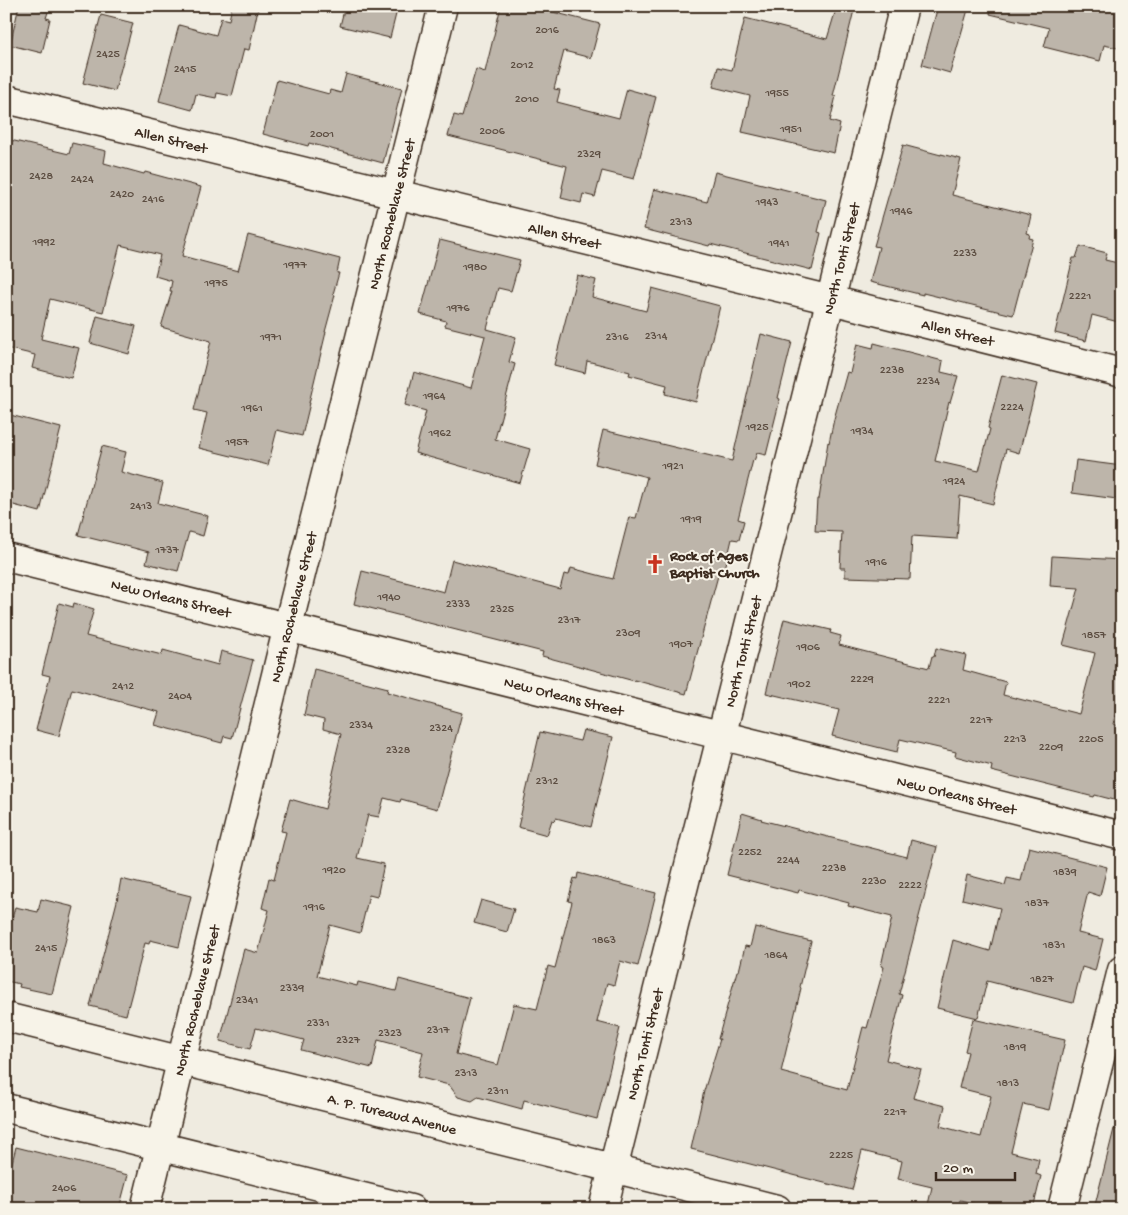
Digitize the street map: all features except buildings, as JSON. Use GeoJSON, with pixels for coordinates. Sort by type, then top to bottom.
{"type":"FeatureCollection","features":[{"type":"Feature","properties":{"kind":"street","name":"North Rocheblave Street"},"geometry":{"type":"LineString","coordinates":[[145,1209],[443,6]]}},
{"type":"Feature","properties":{"kind":"street","name":"North Tonti Street"},"geometry":{"type":"LineString","coordinates":[[603,1209],[904,6]]}},
{"type":"Feature","properties":{"kind":"street","name":"Allen Street"},"geometry":{"type":"LineString","coordinates":[[6,100],[831,300],[1122,373]]}},
{"type":"Feature","properties":{"kind":"street","name":"New Orleans Street"},"geometry":{"type":"LineString","coordinates":[[6,557],[1122,836]]}},
{"type":"Feature","properties":{"kind":"street"},"geometry":{"type":"LineString","coordinates":[[1062,1209],[1122,970]]}},
{"type":"Feature","properties":{"kind":"street","name":"A. P. Tureaud Avenue"},"geometry":{"type":"LineString","coordinates":[[6,1017],[778,1209]]}},
{"type":"Feature","properties":{"kind":"street"},"geometry":{"type":"LineString","coordinates":[[6,1108],[411,1209]]}},
{"type":"Feature","properties":{"kind":"place","name":"Rock of Ages Baptist Church"},"geometry":{"type":"Point","coordinates":[655,564]}}]}
